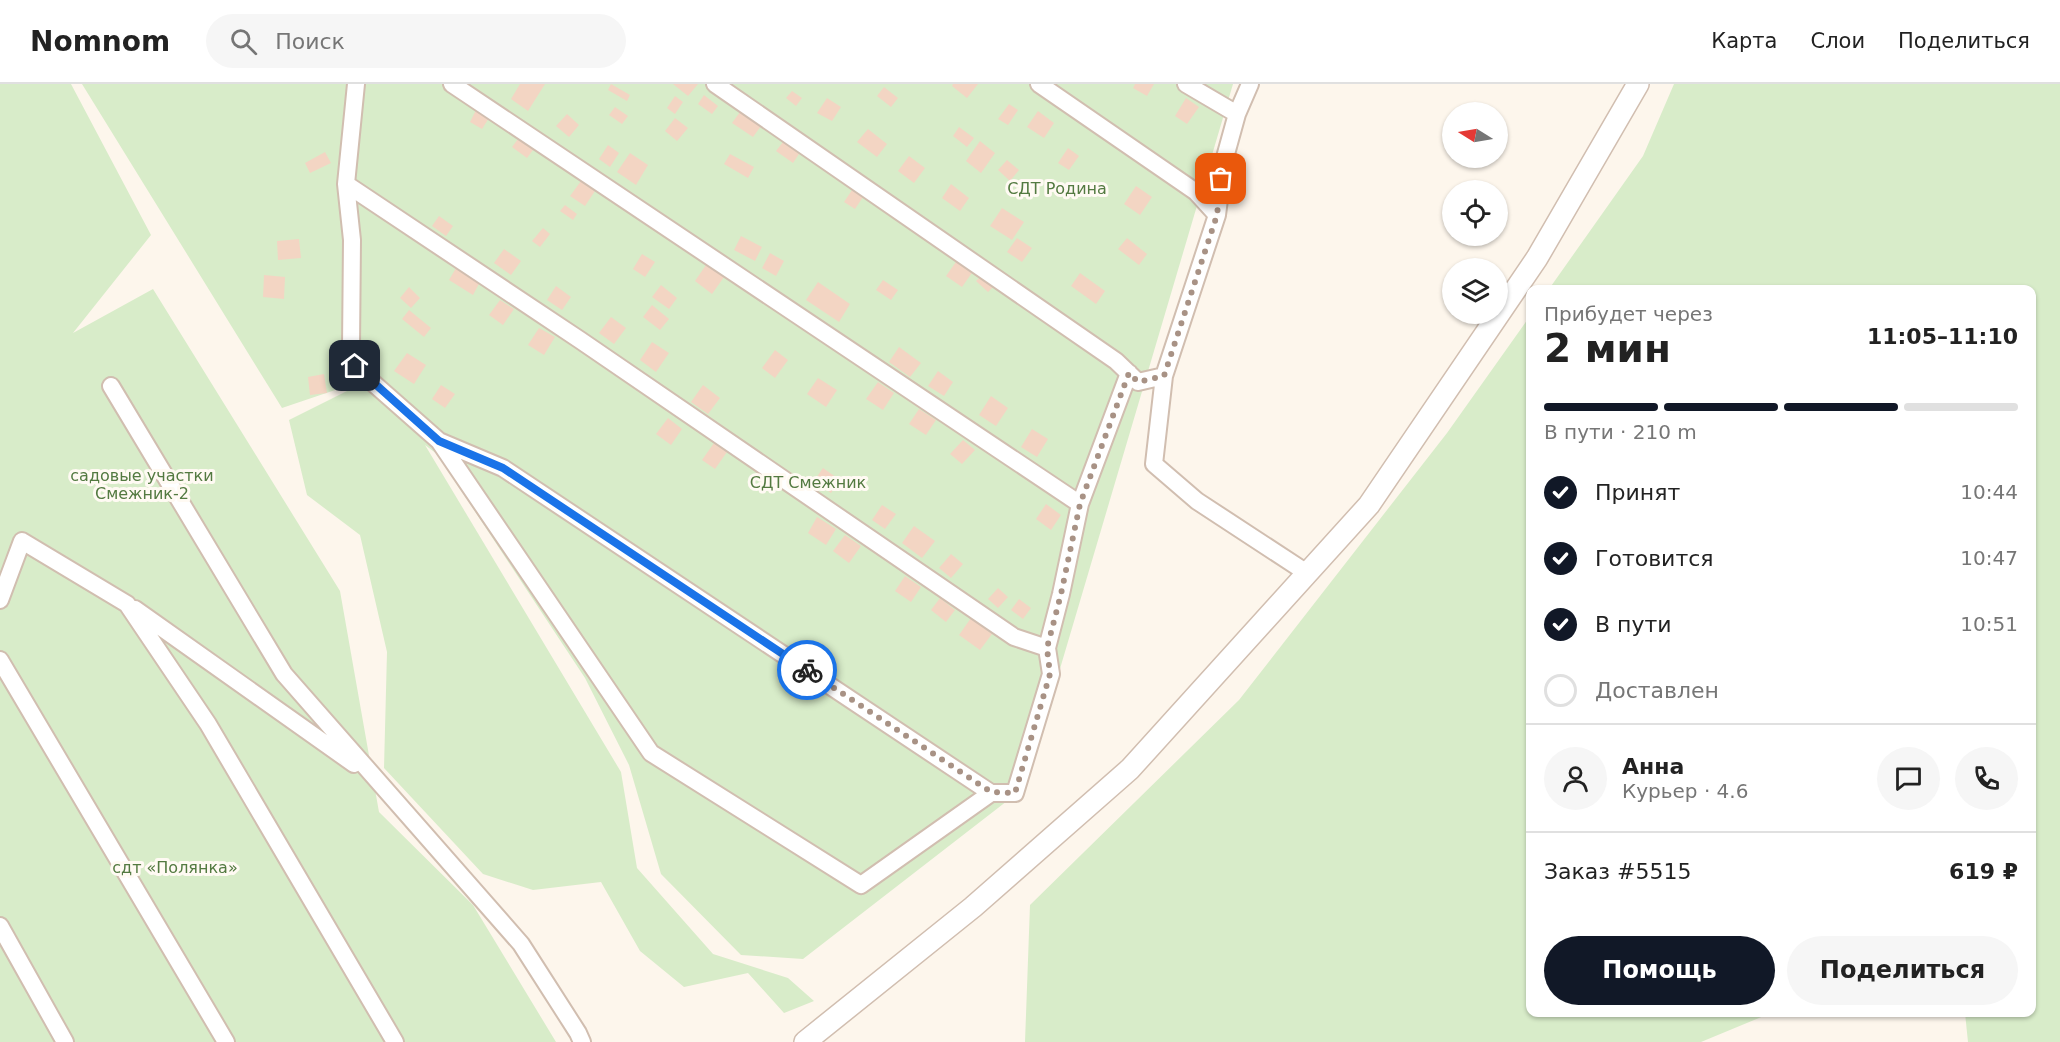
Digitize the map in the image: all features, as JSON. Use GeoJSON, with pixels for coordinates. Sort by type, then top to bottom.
{"type":"FeatureCollection","features":[{"type":"Feature","properties":{"kind":"street"},"geometry":{"type":"LineString","coordinates":[[356,84],[346,184],[352,240],[351,348],[355,366],[439,441],[651,753],[861,885],[991,792]]}},
{"type":"Feature","properties":{"kind":"street"},"geometry":{"type":"LineString","coordinates":[[453,84],[1080,504]]}},
{"type":"Feature","properties":{"kind":"street"},"geometry":{"type":"LineString","coordinates":[[715,84],[1116,360],[1138,382],[1164,376]]}},
{"type":"Feature","properties":{"kind":"street"},"geometry":{"type":"LineString","coordinates":[[1039,84],[1196,192],[1217,215]]}},
{"type":"Feature","properties":{"kind":"street"},"geometry":{"type":"LineString","coordinates":[[1186,84],[1237,114]]}},
{"type":"Feature","properties":{"kind":"street"},"geometry":{"type":"LineString","coordinates":[[1250,84],[1237,114],[1224,161],[1217,215],[1164,376],[1154,464],[1197,501],[1307,573]]}},
{"type":"Feature","properties":{"kind":"street"},"geometry":{"type":"LineString","coordinates":[[805,1042],[973,907],[1130,769],[1369,504],[1537,258],[1638,84]]}},
{"type":"Feature","properties":{"kind":"street"},"geometry":{"type":"LineString","coordinates":[[346,184],[599,353],[1014,637],[1047,648]]}},
{"type":"Feature","properties":{"kind":"street"},"geometry":{"type":"LineString","coordinates":[[439,441],[503,468],[991,792],[1015,793],[1050,674],[1047,648],[1080,504],[1129,373]]}},
{"type":"Feature","properties":{"kind":"street"},"geometry":{"type":"LineString","coordinates":[[111,386],[284,674],[521,944],[582,1042]]}},
{"type":"Feature","properties":{"kind":"street"},"geometry":{"type":"LineString","coordinates":[[0,600],[22,541],[127,604],[377,780]]}},
{"type":"Feature","properties":{"kind":"street"},"geometry":{"type":"LineString","coordinates":[[127,604],[208,724],[395,1042]]}},
{"type":"Feature","properties":{"kind":"street"},"geometry":{"type":"LineString","coordinates":[[0,660],[226,1042]]}},
{"type":"Feature","properties":{"kind":"street"},"geometry":{"type":"LineString","coordinates":[[0,926],[65,1042]]}},
{"type":"Feature","properties":{"kind":"green space"},"geometry":{"type":"Polygon","coordinates":[[[0,84],[71,84],[151,235],[73,333],[153,289],[340,591],[379,812],[473,905],[556,1042],[0,1042],[0,84]]]}},
{"type":"Feature","properties":{"kind":"green space","name":"СДТ Смежник"},"geometry":{"type":"Polygon","coordinates":[[[82,84],[1233,84],[1025,787],[803,959],[741,955],[661,874],[629,765],[585,678],[437,454],[425,445],[621,772],[637,868],[713,954],[788,978],[814,1001],[784,1013],[748,973],[684,987],[640,951],[601,882],[533,890],[483,874],[384,768],[387,652],[360,535],[307,495],[289,420],[351,389],[347,386],[282,408],[82,84]]]}},
{"type":"Feature","properties":{"kind":"green space"},"geometry":{"type":"Polygon","coordinates":[[[1674,84],[2060,84],[2060,1042],[1968,1042],[1965,1017],[2036,1017],[2036,285],[1552,285],[1643,156],[1674,84]]]}},
{"type":"Feature","properties":{"kind":"green space"},"geometry":{"type":"Polygon","coordinates":[[[1526,322],[1526,1017],[1761,1017],[1701,1042],[1025,1042],[1030,905],[1239,700],[1447,433],[1526,322]]]}},
{"type":"Feature","properties":{"kind":"building"},"geometry":{"type":"Polygon","coordinates":[[[520,84],[545,84],[528,111],[511,99],[520,84]]]}},
{"type":"Feature","properties":{"kind":"building"},"geometry":{"type":"Polygon","coordinates":[[[611,84],[630,95],[627,101],[608,90],[611,84]]]}},
{"type":"Feature","properties":{"kind":"building"},"geometry":{"type":"Polygon","coordinates":[[[673,84],[698,84],[688,96],[673,84]]]}},
{"type":"Feature","properties":{"kind":"building"},"geometry":{"type":"Polygon","coordinates":[[[953,84],[978,84],[967,98],[952,86],[953,84]]]}},
{"type":"Feature","properties":{"kind":"building"},"geometry":{"type":"Polygon","coordinates":[[[1135,84],[1154,84],[1147,96],[1133,88],[1135,84]]]}},
{"type":"Feature","properties":{"kind":"building"},"geometry":{"type":"Polygon","coordinates":[[[884,87],[898,98],[891,107],[877,96],[884,87]]]}},
{"type":"Feature","properties":{"kind":"building"},"geometry":{"type":"Polygon","coordinates":[[[792,91],[802,98],[796,106],[786,98],[792,91]]]}},
{"type":"Feature","properties":{"kind":"building"},"geometry":{"type":"Polygon","coordinates":[[[704,95],[718,106],[712,114],[698,104],[704,95]]]}},
{"type":"Feature","properties":{"kind":"building"},"geometry":{"type":"Polygon","coordinates":[[[675,96],[683,102],[675,114],[667,108],[675,96]]]}},
{"type":"Feature","properties":{"kind":"building"},"geometry":{"type":"Polygon","coordinates":[[[827,98],[841,107],[832,121],[817,113],[827,98]]]}},
{"type":"Feature","properties":{"kind":"building"},"geometry":{"type":"Polygon","coordinates":[[[1186,98],[1199,107],[1187,124],[1175,116],[1186,98]]]}},
{"type":"Feature","properties":{"kind":"building"},"geometry":{"type":"Polygon","coordinates":[[[1009,104],[1018,110],[1008,125],[998,119],[1009,104]]]}},
{"type":"Feature","properties":{"kind":"building"},"geometry":{"type":"Polygon","coordinates":[[[615,107],[628,116],[622,124],[609,115],[615,107]]]}},
{"type":"Feature","properties":{"kind":"building"},"geometry":{"type":"Polygon","coordinates":[[[476,110],[489,118],[482,129],[470,122],[476,110]]]}},
{"type":"Feature","properties":{"kind":"building"},"geometry":{"type":"Polygon","coordinates":[[[1038,111],[1054,123],[1044,138],[1027,127],[1038,111]]]}},
{"type":"Feature","properties":{"kind":"building"},"geometry":{"type":"Polygon","coordinates":[[[740,112],[761,126],[753,137],[732,123],[740,112]]]}},
{"type":"Feature","properties":{"kind":"building"},"geometry":{"type":"Polygon","coordinates":[[[567,114],[579,125],[569,137],[556,126],[567,114]]]}},
{"type":"Feature","properties":{"kind":"building"},"geometry":{"type":"Polygon","coordinates":[[[675,118],[688,128],[677,141],[665,131],[675,118]]]}},
{"type":"Feature","properties":{"kind":"building"},"geometry":{"type":"Polygon","coordinates":[[[959,127],[974,138],[967,147],[953,136],[959,127]]]}},
{"type":"Feature","properties":{"kind":"building"},"geometry":{"type":"Polygon","coordinates":[[[868,129],[887,144],[877,157],[857,142],[868,129]]]}},
{"type":"Feature","properties":{"kind":"building"},"geometry":{"type":"Polygon","coordinates":[[[521,135],[536,146],[527,158],[512,147],[521,135]]]}},
{"type":"Feature","properties":{"kind":"building"},"geometry":{"type":"Polygon","coordinates":[[[980,141],[995,153],[981,173],[966,161],[980,141]]]}},
{"type":"Feature","properties":{"kind":"building"},"geometry":{"type":"Polygon","coordinates":[[[783,142],[799,154],[793,163],[776,151],[783,142]]]}},
{"type":"Feature","properties":{"kind":"building"},"geometry":{"type":"Polygon","coordinates":[[[608,145],[619,153],[610,167],[599,159],[608,145]]]}},
{"type":"Feature","properties":{"kind":"building"},"geometry":{"type":"Polygon","coordinates":[[[1068,148],[1079,156],[1069,170],[1058,163],[1068,148]]]}},
{"type":"Feature","properties":{"kind":"building"},"geometry":{"type":"Polygon","coordinates":[[[325,152],[331,163],[310,173],[305,163],[325,152]]]}},
{"type":"Feature","properties":{"kind":"building"},"geometry":{"type":"Polygon","coordinates":[[[630,153],[648,165],[636,185],[617,172],[630,153]]]}},
{"type":"Feature","properties":{"kind":"building"},"geometry":{"type":"Polygon","coordinates":[[[730,154],[754,167],[748,178],[724,164],[730,154]]]}},
{"type":"Feature","properties":{"kind":"building"},"geometry":{"type":"Polygon","coordinates":[[[909,156],[925,168],[914,183],[898,171],[909,156]]]}},
{"type":"Feature","properties":{"kind":"building"},"geometry":{"type":"Polygon","coordinates":[[[1007,160],[1019,170],[1010,181],[998,170],[1007,160]]]}},
{"type":"Feature","properties":{"kind":"building"},"geometry":{"type":"Polygon","coordinates":[[[581,181],[595,191],[585,206],[570,196],[581,181]]]}},
{"type":"Feature","properties":{"kind":"building"},"geometry":{"type":"Polygon","coordinates":[[[951,184],[969,198],[960,211],[942,198],[951,184]]]}},
{"type":"Feature","properties":{"kind":"building"},"geometry":{"type":"Polygon","coordinates":[[[1136,186],[1152,197],[1140,215],[1124,204],[1136,186]]]}},
{"type":"Feature","properties":{"kind":"building"},"geometry":{"type":"Polygon","coordinates":[[[852,190],[863,197],[855,209],[844,202],[852,190]]]}},
{"type":"Feature","properties":{"kind":"building"},"geometry":{"type":"Polygon","coordinates":[[[565,205],[577,214],[573,220],[560,211],[565,205]]]}},
{"type":"Feature","properties":{"kind":"building"},"geometry":{"type":"Polygon","coordinates":[[[1002,208],[1024,222],[1012,240],[990,226],[1002,208]]]}},
{"type":"Feature","properties":{"kind":"building"},"geometry":{"type":"Polygon","coordinates":[[[439,216],[453,226],[446,236],[432,226],[439,216]]]}},
{"type":"Feature","properties":{"kind":"building"},"geometry":{"type":"Polygon","coordinates":[[[543,228],[550,234],[540,247],[532,241],[543,228]]]}},
{"type":"Feature","properties":{"kind":"building"},"geometry":{"type":"Polygon","coordinates":[[[741,236],[762,247],[755,261],[734,250],[741,236]]]}},
{"type":"Feature","properties":{"kind":"building"},"geometry":{"type":"Polygon","coordinates":[[[1017,238],[1032,248],[1022,262],[1007,252],[1017,238]]]}},
{"type":"Feature","properties":{"kind":"building"},"geometry":{"type":"Polygon","coordinates":[[[1127,238],[1147,254],[1139,265],[1118,249],[1127,238]]]}},
{"type":"Feature","properties":{"kind":"building"},"geometry":{"type":"Polygon","coordinates":[[[299,239],[301,258],[278,260],[277,241],[299,239]]]}},
{"type":"Feature","properties":{"kind":"building"},"geometry":{"type":"Polygon","coordinates":[[[504,249],[521,261],[511,275],[494,263],[504,249]]]}},
{"type":"Feature","properties":{"kind":"building"},"geometry":{"type":"Polygon","coordinates":[[[770,253],[784,261],[776,276],[762,268],[770,253]]]}},
{"type":"Feature","properties":{"kind":"building"},"geometry":{"type":"Polygon","coordinates":[[[642,254],[655,262],[645,277],[633,269],[642,254]]]}},
{"type":"Feature","properties":{"kind":"building"},"geometry":{"type":"Polygon","coordinates":[[[958,259],[974,270],[962,287],[946,276],[958,259]]]}},
{"type":"Feature","properties":{"kind":"building"},"geometry":{"type":"Polygon","coordinates":[[[706,265],[724,277],[712,294],[695,281],[706,265]]]}},
{"type":"Feature","properties":{"kind":"building"},"geometry":{"type":"Polygon","coordinates":[[[456,268],[480,282],[473,295],[449,280],[456,268]]]}},
{"type":"Feature","properties":{"kind":"building"},"geometry":{"type":"Polygon","coordinates":[[[1080,273],[1105,291],[1096,304],[1071,286],[1080,273]]]}},
{"type":"Feature","properties":{"kind":"building"},"geometry":{"type":"Polygon","coordinates":[[[264,275],[285,277],[284,299],[263,297],[264,275]]]}},
{"type":"Feature","properties":{"kind":"building"},"geometry":{"type":"Polygon","coordinates":[[[981,276],[993,287],[988,292],[976,281],[981,276]]]}},
{"type":"Feature","properties":{"kind":"building"},"geometry":{"type":"Polygon","coordinates":[[[883,280],[898,290],[891,300],[876,290],[883,280]]]}},
{"type":"Feature","properties":{"kind":"building"},"geometry":{"type":"Polygon","coordinates":[[[818,282],[850,304],[839,322],[806,300],[818,282]]]}},
{"type":"Feature","properties":{"kind":"building"},"geometry":{"type":"Polygon","coordinates":[[[661,285],[677,298],[669,309],[652,297],[661,285]]]}},
{"type":"Feature","properties":{"kind":"building"},"geometry":{"type":"Polygon","coordinates":[[[556,286],[571,297],[562,310],[547,300],[556,286]]]}},
{"type":"Feature","properties":{"kind":"building"},"geometry":{"type":"Polygon","coordinates":[[[409,287],[420,298],[411,308],[400,298],[409,287]]]}},
{"type":"Feature","properties":{"kind":"building"},"geometry":{"type":"Polygon","coordinates":[[[500,300],[514,309],[503,325],[489,315],[500,300]]]}},
{"type":"Feature","properties":{"kind":"building"},"geometry":{"type":"Polygon","coordinates":[[[652,305],[669,319],[660,330],[643,317],[652,305]]]}},
{"type":"Feature","properties":{"kind":"building"},"geometry":{"type":"Polygon","coordinates":[[[409,310],[431,328],[424,337],[402,319],[409,310]]]}},
{"type":"Feature","properties":{"kind":"building"},"geometry":{"type":"Polygon","coordinates":[[[611,317],[626,328],[614,344],[599,333],[611,317]]]}},
{"type":"Feature","properties":{"kind":"building"},"geometry":{"type":"Polygon","coordinates":[[[539,328],[555,337],[544,355],[528,345],[539,328]]]}},
{"type":"Feature","properties":{"kind":"building"},"geometry":{"type":"Polygon","coordinates":[[[652,342],[669,353],[656,372],[640,360],[652,342]]]}},
{"type":"Feature","properties":{"kind":"building"},"geometry":{"type":"Polygon","coordinates":[[[899,347],[921,363],[910,377],[889,362],[899,347]]]}},
{"type":"Feature","properties":{"kind":"building"},"geometry":{"type":"Polygon","coordinates":[[[775,350],[788,360],[775,378],[762,368],[775,350]]]}},
{"type":"Feature","properties":{"kind":"building"},"geometry":{"type":"Polygon","coordinates":[[[407,353],[426,365],[414,384],[394,371],[407,353]]]}},
{"type":"Feature","properties":{"kind":"building"},"geometry":{"type":"Polygon","coordinates":[[[938,371],[953,382],[944,396],[928,386],[938,371]]]}},
{"type":"Feature","properties":{"kind":"building"},"geometry":{"type":"Polygon","coordinates":[[[324,374],[327,393],[310,395],[308,377],[324,374]]]}},
{"type":"Feature","properties":{"kind":"building"},"geometry":{"type":"Polygon","coordinates":[[[818,378],[837,390],[826,407],[807,394],[818,378]]]}},
{"type":"Feature","properties":{"kind":"building"},"geometry":{"type":"Polygon","coordinates":[[[878,382],[894,393],[883,410],[866,399],[878,382]]]}},
{"type":"Feature","properties":{"kind":"building"},"geometry":{"type":"Polygon","coordinates":[[[441,385],[455,394],[445,408],[432,399],[441,385]]]}},
{"type":"Feature","properties":{"kind":"building"},"geometry":{"type":"Polygon","coordinates":[[[703,385],[720,398],[708,414],[691,402],[703,385]]]}},
{"type":"Feature","properties":{"kind":"building"},"geometry":{"type":"Polygon","coordinates":[[[991,396],[1008,408],[996,426],[979,415],[991,396]]]}},
{"type":"Feature","properties":{"kind":"building"},"geometry":{"type":"Polygon","coordinates":[[[919,409],[936,420],[926,435],[909,424],[919,409]]]}},
{"type":"Feature","properties":{"kind":"building"},"geometry":{"type":"Polygon","coordinates":[[[668,418],[682,429],[671,445],[656,434],[668,418]]]}},
{"type":"Feature","properties":{"kind":"building"},"geometry":{"type":"Polygon","coordinates":[[[1032,429],[1048,439],[1037,457],[1021,447],[1032,429]]]}},
{"type":"Feature","properties":{"kind":"building"},"geometry":{"type":"Polygon","coordinates":[[[963,440],[975,450],[962,464],[950,454],[963,440]]]}},
{"type":"Feature","properties":{"kind":"building"},"geometry":{"type":"Polygon","coordinates":[[[714,443],[727,452],[715,469],[702,460],[714,443]]]}},
{"type":"Feature","properties":{"kind":"building"},"geometry":{"type":"Polygon","coordinates":[[[823,468],[840,480],[831,493],[814,481],[823,468]]]}},
{"type":"Feature","properties":{"kind":"building"},"geometry":{"type":"Polygon","coordinates":[[[1046,504],[1061,515],[1051,530],[1036,519],[1046,504]]]}},
{"type":"Feature","properties":{"kind":"building"},"geometry":{"type":"Polygon","coordinates":[[[882,505],[896,514],[885,529],[872,520],[882,505]]]}},
{"type":"Feature","properties":{"kind":"building"},"geometry":{"type":"Polygon","coordinates":[[[817,517],[836,529],[826,545],[808,533],[817,517]]]}},
{"type":"Feature","properties":{"kind":"building"},"geometry":{"type":"Polygon","coordinates":[[[914,526],[935,541],[922,558],[902,543],[914,526]]]}},
{"type":"Feature","properties":{"kind":"building"},"geometry":{"type":"Polygon","coordinates":[[[845,535],[861,546],[849,563],[833,551],[845,535]]]}},
{"type":"Feature","properties":{"kind":"building"},"geometry":{"type":"Polygon","coordinates":[[[951,554],[963,564],[951,578],[939,568],[951,554]]]}},
{"type":"Feature","properties":{"kind":"building"},"geometry":{"type":"Polygon","coordinates":[[[905,576],[921,587],[911,602],[895,591],[905,576]]]}},
{"type":"Feature","properties":{"kind":"building"},"geometry":{"type":"Polygon","coordinates":[[[998,588],[1008,597],[998,608],[988,599],[998,588]]]}},
{"type":"Feature","properties":{"kind":"building"},"geometry":{"type":"Polygon","coordinates":[[[940,598],[955,610],[946,622],[931,610],[940,598]]]}},
{"type":"Feature","properties":{"kind":"building"},"geometry":{"type":"Polygon","coordinates":[[[1019,599],[1031,608],[1023,619],[1011,610],[1019,599]]]}},
{"type":"Feature","properties":{"kind":"building"},"geometry":{"type":"Polygon","coordinates":[[[971,618],[992,634],[980,650],[959,635],[971,618]]]}},
{"type":"Feature","properties":{"kind":"way so far"},"geometry":{"type":"LineString","coordinates":[[807,670],[991,792],[1015,793],[1050,674],[1047,648],[1080,504],[1129,373],[1138,382],[1164,376],[1217,215],[1221,179]]}},
{"type":"Feature","properties":{"kind":"route"},"geometry":{"type":"LineString","coordinates":[[355,366],[439,441],[503,468],[807,670]]}},
{"type":"Feature","properties":{"kind":"park label","name":"СДТ Родина"},"geometry":{"type":"Point","coordinates":[1057,188]}},
{"type":"Feature","properties":{"kind":"park label","name":"садовые участки Смежник-2"},"geometry":{"type":"Point","coordinates":[142,484]}},
{"type":"Feature","properties":{"kind":"park label","name":"сдт «Полянка»"},"geometry":{"type":"Point","coordinates":[175,867]}}]}
